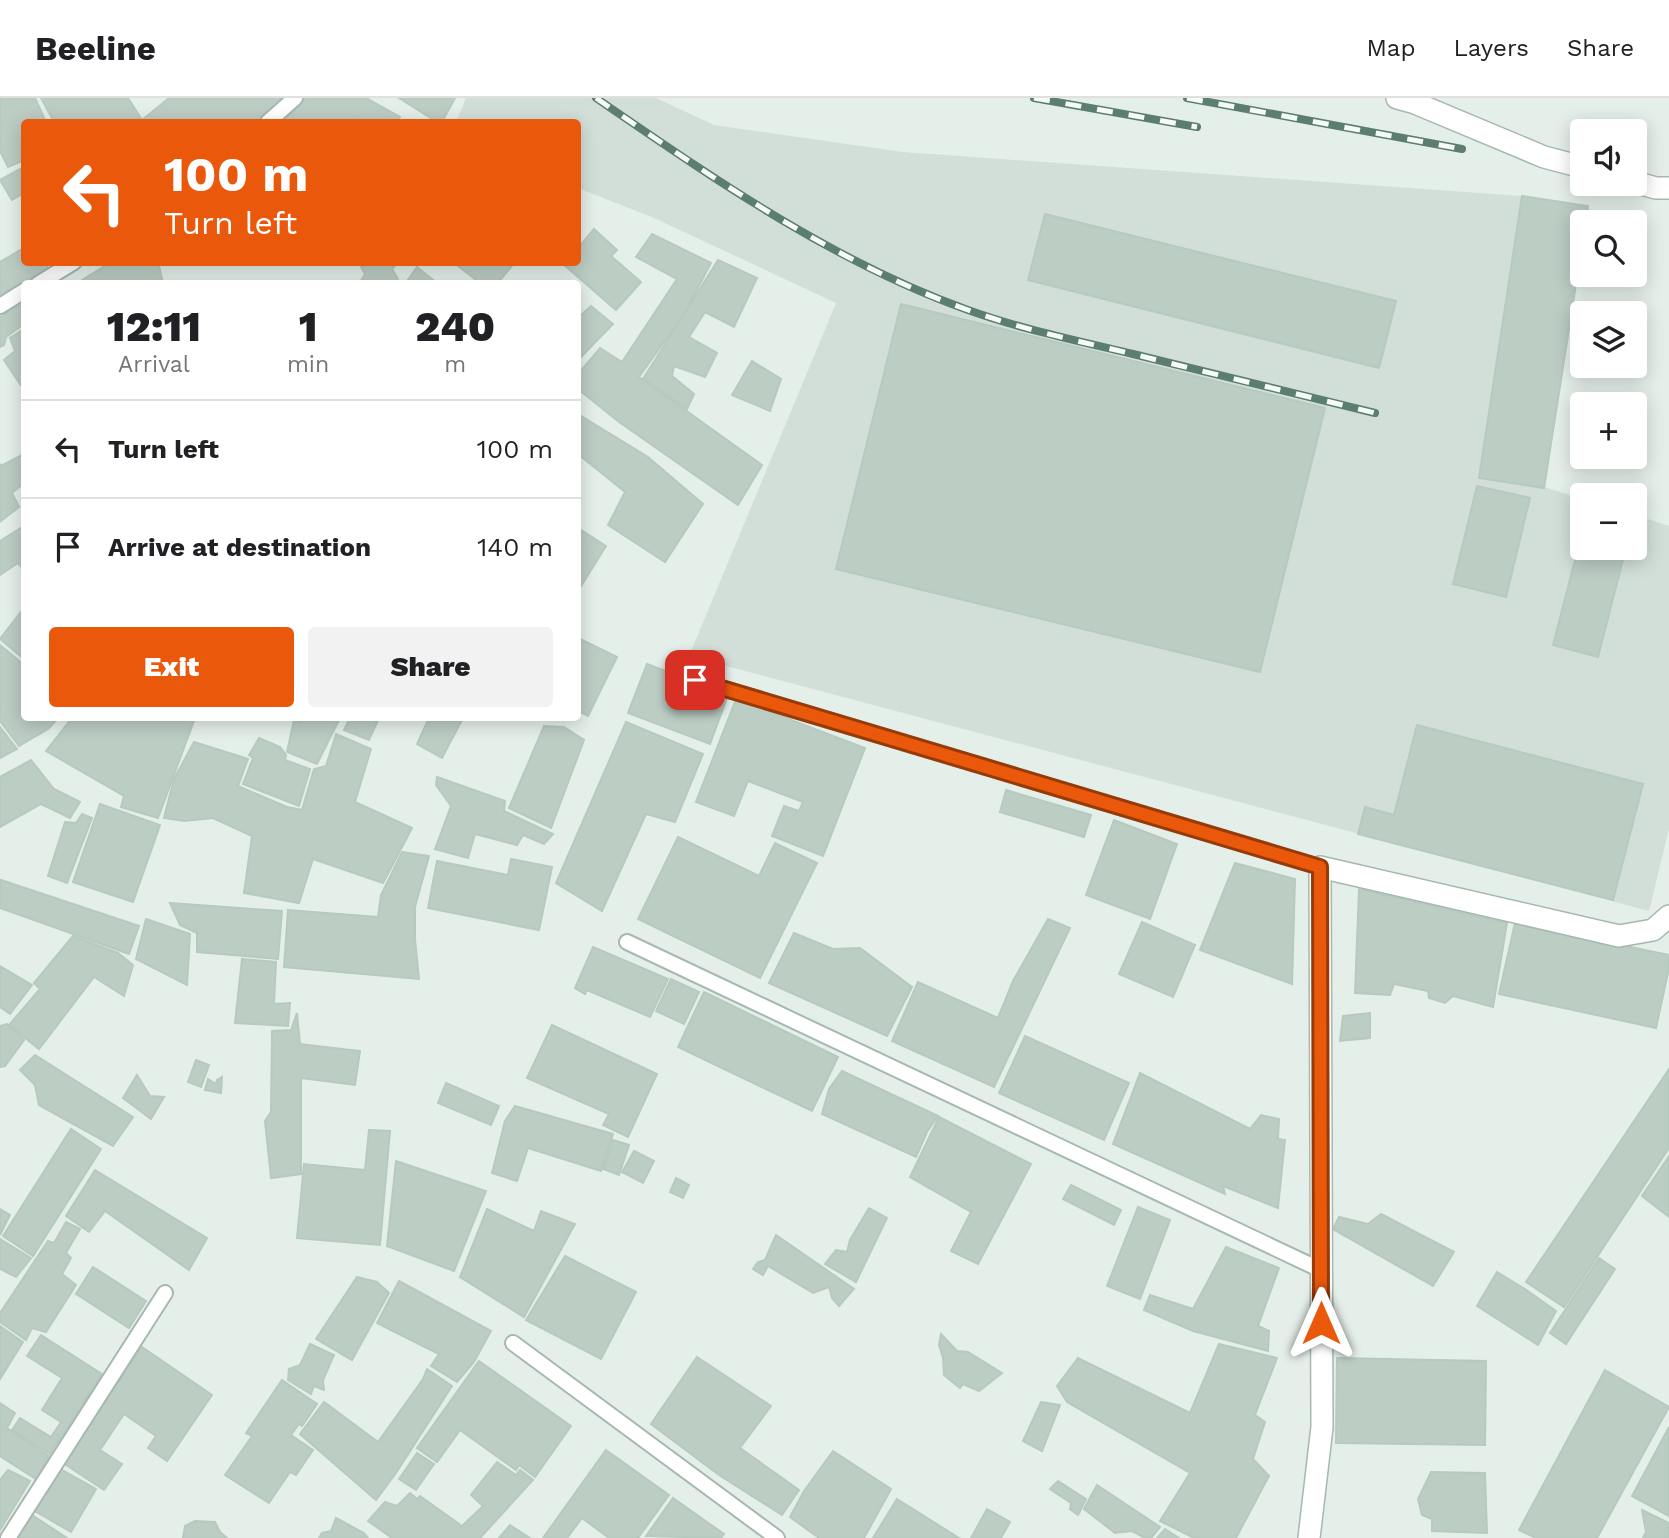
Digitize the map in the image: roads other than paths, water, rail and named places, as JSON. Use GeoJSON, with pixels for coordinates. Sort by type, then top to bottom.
{"type":"FeatureCollection","features":[{"type":"Feature","properties":{"kind":"street"},"geometry":{"type":"LineString","coordinates":[[1397,98],[1544,157],[1570,164]]}},
{"type":"Feature","properties":{"kind":"street"},"geometry":{"type":"LineString","coordinates":[[1647,186],[1669,188]]}},
{"type":"Feature","properties":{"kind":"street"},"geometry":{"type":"LineString","coordinates":[[1308,1538],[1322,1427],[1320,867],[1619,936],[1653,930],[1669,916]]}},
{"type":"Feature","properties":{"kind":"lane"},"geometry":{"type":"LineString","coordinates":[[271,119],[295,98]]}},
{"type":"Feature","properties":{"kind":"lane"},"geometry":{"type":"LineString","coordinates":[[45,280],[67,266]]}},
{"type":"Feature","properties":{"kind":"lane"},"geometry":{"type":"LineString","coordinates":[[0,306],[21,293]]}},
{"type":"Feature","properties":{"kind":"lane"},"geometry":{"type":"LineString","coordinates":[[695,680],[1320,867]]}},
{"type":"Feature","properties":{"kind":"lane"},"geometry":{"type":"LineString","coordinates":[[627,942],[1321,1270]]}},
{"type":"Feature","properties":{"kind":"lane"},"geometry":{"type":"LineString","coordinates":[[8,1538],[165,1293]]}},
{"type":"Feature","properties":{"kind":"lane"},"geometry":{"type":"LineString","coordinates":[[513,1343],[778,1538]]}},
{"type":"Feature","properties":{"kind":"railway"},"geometry":{"type":"LineString","coordinates":[[596,98],[775,216],[869,268],[918,290],[968,310],[1029,329],[1375,413]]}},
{"type":"Feature","properties":{"kind":"railway"},"geometry":{"type":"LineString","coordinates":[[1034,98],[1197,127]]}},
{"type":"Feature","properties":{"kind":"railway"},"geometry":{"type":"LineString","coordinates":[[1187,98],[1462,149]]}}]}
